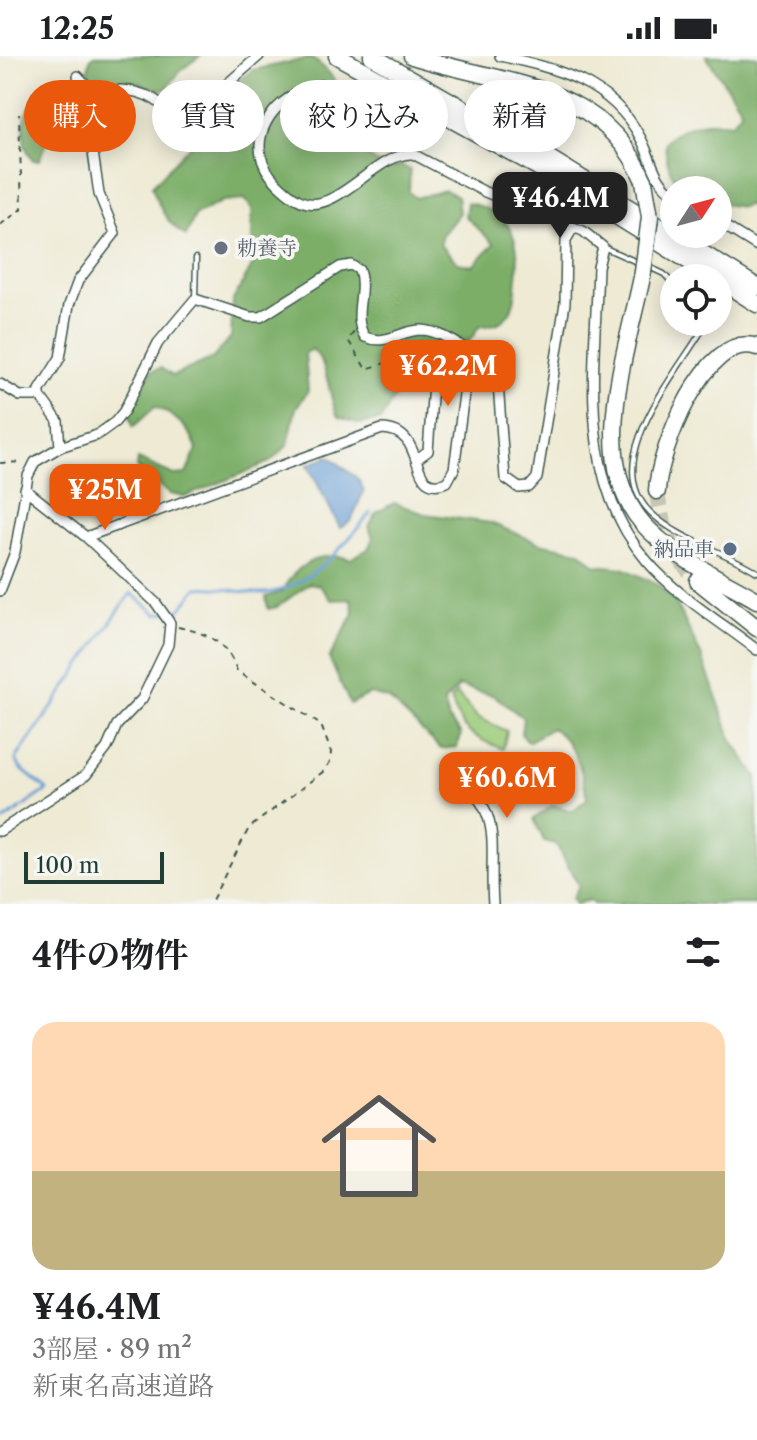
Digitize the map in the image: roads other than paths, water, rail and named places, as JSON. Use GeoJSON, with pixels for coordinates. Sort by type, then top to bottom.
{"type":"FeatureCollection","features":[{"type":"Feature","properties":{"kind":"highway"},"geometry":{"type":"LineString","coordinates":[[337,56],[523,159],[693,264]]}},
{"type":"Feature","properties":{"kind":"highway"},"geometry":{"type":"LineString","coordinates":[[372,56],[559,164],[757,287]]}},
{"type":"Feature","properties":{"kind":"highway"},"geometry":{"type":"LineString","coordinates":[[412,56],[553,94],[603,120],[621,140],[644,181],[650,217],[643,272],[614,418],[613,452],[620,484],[632,509],[657,538],[757,600]]}},
{"type":"Feature","properties":{"kind":"highway"},"geometry":{"type":"LineString","coordinates":[[732,288],[757,304]]}},
{"type":"Feature","properties":{"kind":"highway"},"geometry":{"type":"LineString","coordinates":[[657,491],[664,446],[691,393],[728,352],[741,345],[757,347]]}},
{"type":"Feature","properties":{"kind":"highway"},"geometry":{"type":"LineString","coordinates":[[698,581],[757,628]]}},
{"type":"Feature","properties":{"kind":"street"},"geometry":{"type":"LineString","coordinates":[[136,93],[153,96],[191,132],[206,140],[213,134],[226,85],[259,56]]}},
{"type":"Feature","properties":{"kind":"street"},"geometry":{"type":"LineString","coordinates":[[500,56],[545,65],[597,88],[621,109],[641,137],[660,180]]}},
{"type":"Feature","properties":{"kind":"street"},"geometry":{"type":"LineString","coordinates":[[78,76],[82,80]]}},
{"type":"Feature","properties":{"kind":"street"},"geometry":{"type":"LineString","coordinates":[[280,106],[263,127],[259,144],[260,162],[266,173],[302,202],[321,203],[407,153],[485,192],[573,228],[603,247],[598,267],[594,419],[603,481],[614,510],[648,563],[757,650]]}},
{"type":"Feature","properties":{"kind":"street"},"geometry":{"type":"LineString","coordinates":[[40,396],[60,358],[73,290],[115,233],[99,194],[93,152]]}},
{"type":"Feature","properties":{"kind":"street"},"geometry":{"type":"LineString","coordinates":[[0,591],[13,560],[31,469],[60,447],[97,435],[115,422],[124,411],[158,343],[195,299],[250,317],[261,317],[340,267],[351,265],[359,270],[363,281],[359,328],[365,337],[375,341],[425,330],[492,361],[497,370],[505,478],[519,488],[529,487],[537,478],[565,303],[566,240],[573,228]]}},
{"type":"Feature","properties":{"kind":"street"},"geometry":{"type":"LineString","coordinates":[[732,231],[757,246]]}},
{"type":"Feature","properties":{"kind":"street"},"geometry":{"type":"LineString","coordinates":[[86,537],[377,429],[393,429],[404,435],[417,459],[419,473],[427,483],[437,486],[451,480],[467,372],[476,355]]}},
{"type":"Feature","properties":{"kind":"street"},"geometry":{"type":"LineString","coordinates":[[417,459],[428,451],[434,371],[432,364],[421,356]]}},
{"type":"Feature","properties":{"kind":"street"},"geometry":{"type":"LineString","coordinates":[[0,384],[20,396],[40,396]]}},
{"type":"Feature","properties":{"kind":"street"},"geometry":{"type":"LineString","coordinates":[[40,396],[58,421],[60,447]]}},
{"type":"Feature","properties":{"kind":"street"},"geometry":{"type":"LineString","coordinates":[[0,831],[76,783],[93,766],[107,748],[117,725],[142,699],[166,655],[166,616],[86,537],[25,489]]}},
{"type":"Feature","properties":{"kind":"street"},"geometry":{"type":"LineString","coordinates":[[449,769],[481,800],[490,815],[493,904]]}},
{"type":"Feature","properties":{"kind":"lane"},"geometry":{"type":"LineString","coordinates":[[603,247],[660,273]]}},
{"type":"Feature","properties":{"kind":"lane"},"geometry":{"type":"LineString","coordinates":[[195,299],[196,258]]}},
{"type":"Feature","properties":{"kind":"lane"},"geometry":{"type":"LineString","coordinates":[[699,336],[633,449],[632,475],[640,498],[651,512],[715,553],[732,555],[757,572]]}},
{"type":"Feature","properties":{"kind":"water"},"geometry":{"type":"Polygon","coordinates":[[[329,456],[358,479],[364,490],[351,521],[340,528],[308,465],[329,456]]]}},
{"type":"Feature","properties":{"kind":"waterway"},"geometry":{"type":"LineString","coordinates":[[0,823],[47,790],[20,768],[16,759],[131,593],[157,614],[180,610],[197,588],[255,593],[280,590],[296,584],[324,564],[370,513]]}},
{"type":"Feature","properties":{"kind":"tunnel"},"geometry":{"type":"LineString","coordinates":[[657,491],[670,540],[698,581]]}},
{"type":"Feature","properties":{"kind":"place","name":"勅養寺"},"geometry":{"type":"Point","coordinates":[221,248]}},
{"type":"Feature","properties":{"kind":"place","name":"納品車"},"geometry":{"type":"Point","coordinates":[730,549]}}]}
